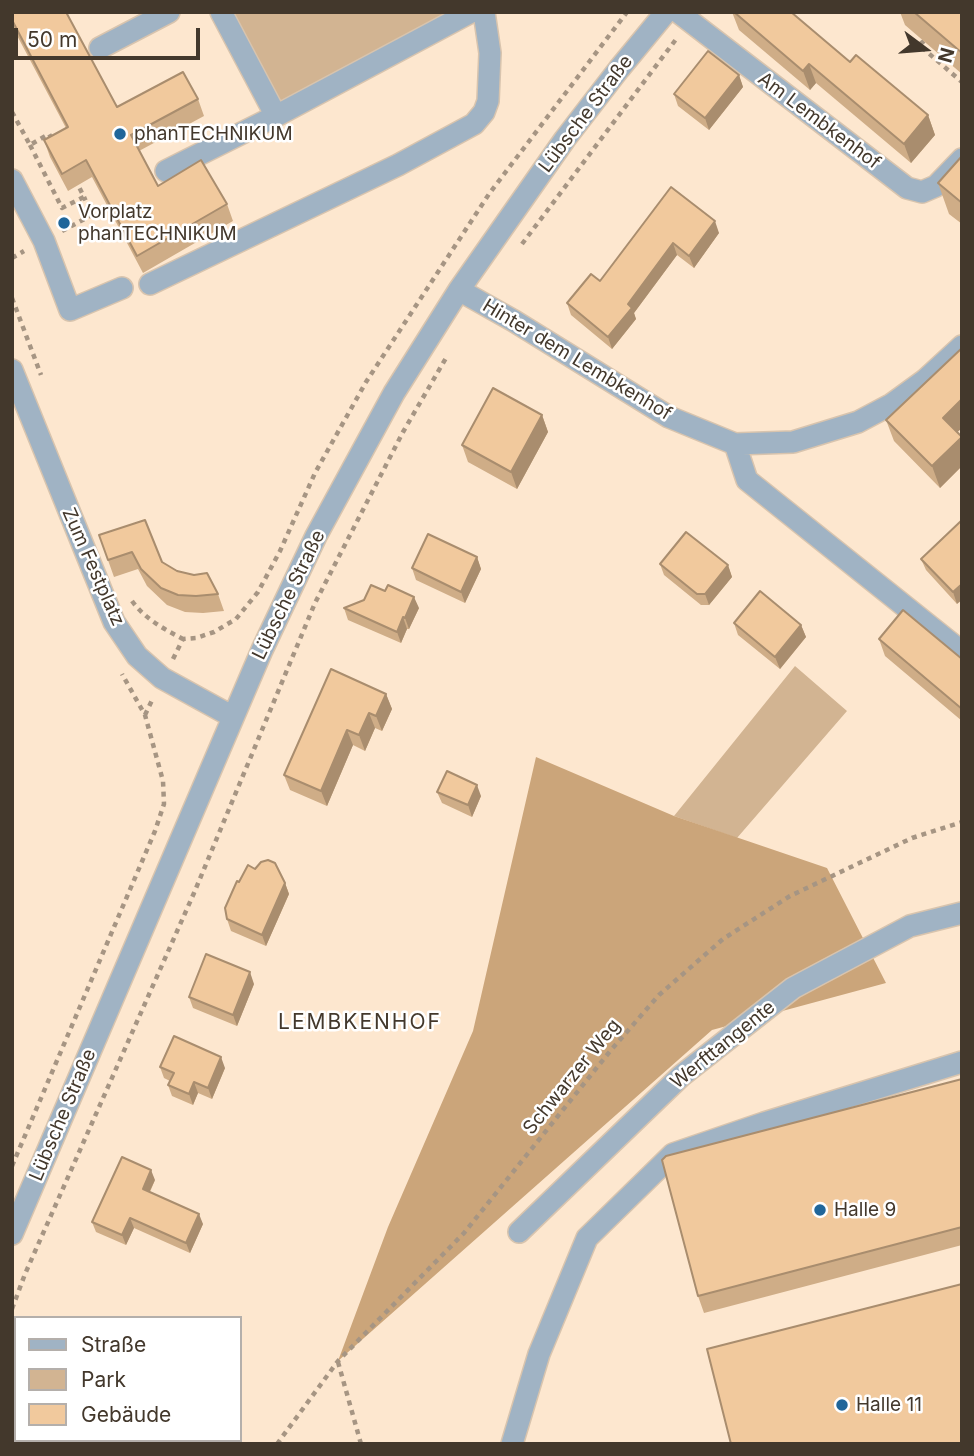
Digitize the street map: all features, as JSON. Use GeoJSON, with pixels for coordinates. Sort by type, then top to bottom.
{"type":"FeatureCollection","features":[{"type":"Feature","properties":{"kind":"street"},"geometry":{"type":"LineString","coordinates":[[100,48],[169,12]]}},
{"type":"Feature","properties":{"kind":"street"},"geometry":{"type":"LineString","coordinates":[[221,12],[276,116]]}},
{"type":"Feature","properties":{"kind":"street"},"geometry":{"type":"LineString","coordinates":[[166,172],[471,12]]}},
{"type":"Feature","properties":{"kind":"street"},"geometry":{"type":"LineString","coordinates":[[150,284],[398,165],[474,124],[484,112],[488,101],[490,53],[484,12]]}},
{"type":"Feature","properties":{"kind":"street","name":"Lübsche Straße"},"geometry":{"type":"LineString","coordinates":[[12,1234],[262,650],[316,536],[394,393],[459,290],[565,139],[666,12]]}},
{"type":"Feature","properties":{"kind":"street","name":"Am Lembkenhof"},"geometry":{"type":"LineString","coordinates":[[684,17],[907,188],[922,192],[936,186],[962,159]]}},
{"type":"Feature","properties":{"kind":"street"},"geometry":{"type":"LineString","coordinates":[[12,180],[44,241],[71,310],[122,288]]}},
{"type":"Feature","properties":{"kind":"street","name":"Hinter dem Lembkenhof"},"geometry":{"type":"LineString","coordinates":[[459,290],[669,417],[735,444],[793,442],[858,422],[891,404],[925,380],[962,346]]}},
{"type":"Feature","properties":{"kind":"street","name":"Zum Festplatz"},"geometry":{"type":"LineString","coordinates":[[12,370],[114,622],[137,656],[162,678],[233,717]]}},
{"type":"Feature","properties":{"kind":"street"},"geometry":{"type":"LineString","coordinates":[[735,444],[747,480],[962,652]]}},
{"type":"Feature","properties":{"kind":"street","name":"Werfttangente"},"geometry":{"type":"LineString","coordinates":[[519,1232],[681,1076],[793,988],[910,926],[962,913]]}},
{"type":"Feature","properties":{"kind":"street"},"geometry":{"type":"LineString","coordinates":[[512,1444],[539,1354],[587,1238],[673,1154],[962,1062]]}},
{"type":"Feature","properties":{"kind":"path"},"geometry":{"type":"LineString","coordinates":[[521,245],[684,17]]}},
{"type":"Feature","properties":{"kind":"path"},"geometry":{"type":"LineString","coordinates":[[924,41],[919,46],[961,79]]}},
{"type":"Feature","properties":{"kind":"path"},"geometry":{"type":"LineString","coordinates":[[12,112],[62,208],[83,197],[78,186]]}},
{"type":"Feature","properties":{"kind":"path"},"geometry":{"type":"LineString","coordinates":[[30,145],[49,134],[55,143]]}},
{"type":"Feature","properties":{"kind":"path"},"geometry":{"type":"LineString","coordinates":[[12,1309],[25,1274],[194,893],[315,603],[403,432],[451,348]]}},
{"type":"Feature","properties":{"kind":"path"},"geometry":{"type":"LineString","coordinates":[[127,595],[138,610],[183,639]]}},
{"type":"Feature","properties":{"kind":"path"},"geometry":{"type":"LineString","coordinates":[[12,1166],[155,831],[164,804],[163,781],[145,715],[120,671]]}},
{"type":"Feature","properties":{"kind":"path","name":"Schwarzer Weg"},"geometry":{"type":"LineString","coordinates":[[277,1444],[338,1361],[464,1233],[611,1050],[659,995],[723,939],[790,896],[912,838],[962,822]]}},
{"type":"Feature","properties":{"kind":"path"},"geometry":{"type":"LineString","coordinates":[[338,1361],[361,1444]]}},
{"type":"Feature","properties":{"kind":"green space"},"geometry":{"type":"Polygon","coordinates":[[[230,12],[451,12],[277,105],[230,12]]]}},
{"type":"Feature","properties":{"kind":"green space"},"geometry":{"type":"Polygon","coordinates":[[[795,666],[847,711],[737,838],[674,816],[795,666]]]}},
{"type":"Feature","properties":{"kind":"shaded area"},"geometry":{"type":"Polygon","coordinates":[[[536,757],[674,816],[827,868],[886,983],[712,1030],[338,1361],[388,1227],[473,1031],[536,757]]]}},
{"type":"Feature","properties":{"kind":"building","name":"phanTECHNIKUM"},"geometry":{"type":"Polygon","coordinates":[[[12,12],[66,12],[117,107],[183,72],[198,99],[131,135],[158,186],[201,160],[227,204],[137,256],[86,160],[62,174],[44,140],[68,127],[12,20],[12,12]]]}},
{"type":"Feature","properties":{"kind":"building"},"geometry":{"type":"Polygon","coordinates":[[[734,12],[791,12],[850,62],[856,55],[928,115],[904,144],[809,64],[803,71],[734,12]]]}},
{"type":"Feature","properties":{"kind":"building"},"geometry":{"type":"Polygon","coordinates":[[[914,12],[962,12],[962,53],[914,12]]]}},
{"type":"Feature","properties":{"kind":"building"},"geometry":{"type":"Polygon","coordinates":[[[708,51],[739,75],[705,118],[674,94],[708,51]]]}},
{"type":"Feature","properties":{"kind":"building"},"geometry":{"type":"Polygon","coordinates":[[[962,156],[962,203],[938,183],[962,156]]]}},
{"type":"Feature","properties":{"kind":"building"},"geometry":{"type":"Polygon","coordinates":[[[671,187],[715,221],[689,256],[673,243],[628,304],[632,308],[608,337],[567,303],[591,274],[600,281],[671,187]]]}},
{"type":"Feature","properties":{"kind":"building"},"geometry":{"type":"Polygon","coordinates":[[[962,348],[962,399],[943,418],[962,437],[932,466],[886,420],[962,348]]]}},
{"type":"Feature","properties":{"kind":"building"},"geometry":{"type":"Polygon","coordinates":[[[493,388],[542,415],[511,472],[462,445],[493,388]]]}},
{"type":"Feature","properties":{"kind":"building"},"geometry":{"type":"Polygon","coordinates":[[[145,520],[162,562],[177,571],[194,575],[207,573],[218,594],[178,595],[161,588],[141,569],[132,552],[108,560],[99,535],[145,520]]]}},
{"type":"Feature","properties":{"kind":"building"},"geometry":{"type":"Polygon","coordinates":[[[962,520],[962,584],[953,592],[921,559],[962,520]]]}},
{"type":"Feature","properties":{"kind":"building"},"geometry":{"type":"Polygon","coordinates":[[[686,532],[728,565],[705,594],[697,594],[660,564],[686,532]]]}},
{"type":"Feature","properties":{"kind":"building"},"geometry":{"type":"Polygon","coordinates":[[[428,534],[477,557],[461,592],[412,568],[428,534]]]}},
{"type":"Feature","properties":{"kind":"building"},"geometry":{"type":"Polygon","coordinates":[[[371,585],[385,591],[388,585],[414,597],[397,632],[344,608],[364,600],[371,585]]]}},
{"type":"Feature","properties":{"kind":"building"},"geometry":{"type":"Polygon","coordinates":[[[760,591],[801,625],[775,657],[734,623],[760,591]]]}},
{"type":"Feature","properties":{"kind":"building"},"geometry":{"type":"Polygon","coordinates":[[[903,610],[962,659],[962,709],[879,639],[903,610]]]}},
{"type":"Feature","properties":{"kind":"building"},"geometry":{"type":"Polygon","coordinates":[[[331,669],[386,694],[376,716],[369,713],[359,735],[347,730],[321,791],[284,775],[331,669]]]}},
{"type":"Feature","properties":{"kind":"building"},"geometry":{"type":"Polygon","coordinates":[[[447,771],[477,785],[468,805],[437,792],[447,771]]]}},
{"type":"Feature","properties":{"kind":"building"},"geometry":{"type":"Polygon","coordinates":[[[268,860],[275,863],[285,883],[262,935],[227,919],[225,908],[237,881],[239,882],[248,865],[255,869],[261,862],[268,860]]]}},
{"type":"Feature","properties":{"kind":"building"},"geometry":{"type":"Polygon","coordinates":[[[206,954],[250,972],[233,1015],[189,997],[206,954]]]}},
{"type":"Feature","properties":{"kind":"building"},"geometry":{"type":"Polygon","coordinates":[[[174,1036],[221,1057],[208,1088],[194,1082],[189,1094],[168,1085],[174,1073],[160,1067],[174,1036]]]}},
{"type":"Feature","properties":{"kind":"building","name":"Halle 9"},"geometry":{"type":"Polygon","coordinates":[[[962,1079],[962,1227],[698,1296],[662,1160],[666,1156],[962,1079]]]}},
{"type":"Feature","properties":{"kind":"building"},"geometry":{"type":"Polygon","coordinates":[[[122,1157],[151,1170],[143,1189],[199,1214],[186,1243],[130,1218],[122,1235],[92,1222],[122,1157]]]}},
{"type":"Feature","properties":{"kind":"building","name":"Halle 11"},"geometry":{"type":"Polygon","coordinates":[[[962,1284],[962,1444],[731,1444],[707,1349],[962,1284]]]}},
{"type":"Feature","properties":{"kind":"building"},"geometry":{"type":"Polygon","coordinates":[[[14,1422],[14,1442],[41,1442],[40,1444],[12,1444],[14,1422]]]}},
{"type":"Feature","properties":{"kind":"place","name":"phanTECHNIKUM"},"geometry":{"type":"Point","coordinates":[120,134]}},
{"type":"Feature","properties":{"kind":"place","name":"Vorplatz phanTECHNIKUM"},"geometry":{"type":"Point","coordinates":[64,223]}},
{"type":"Feature","properties":{"kind":"place","name":"Halle 9"},"geometry":{"type":"Point","coordinates":[820,1210]}},
{"type":"Feature","properties":{"kind":"place","name":"Halle 11"},"geometry":{"type":"Point","coordinates":[842,1405]}},
{"type":"Feature","properties":{"kind":"district","name":"LEMBKENHOF"},"geometry":{"type":"Point","coordinates":[360,1023]}}]}
